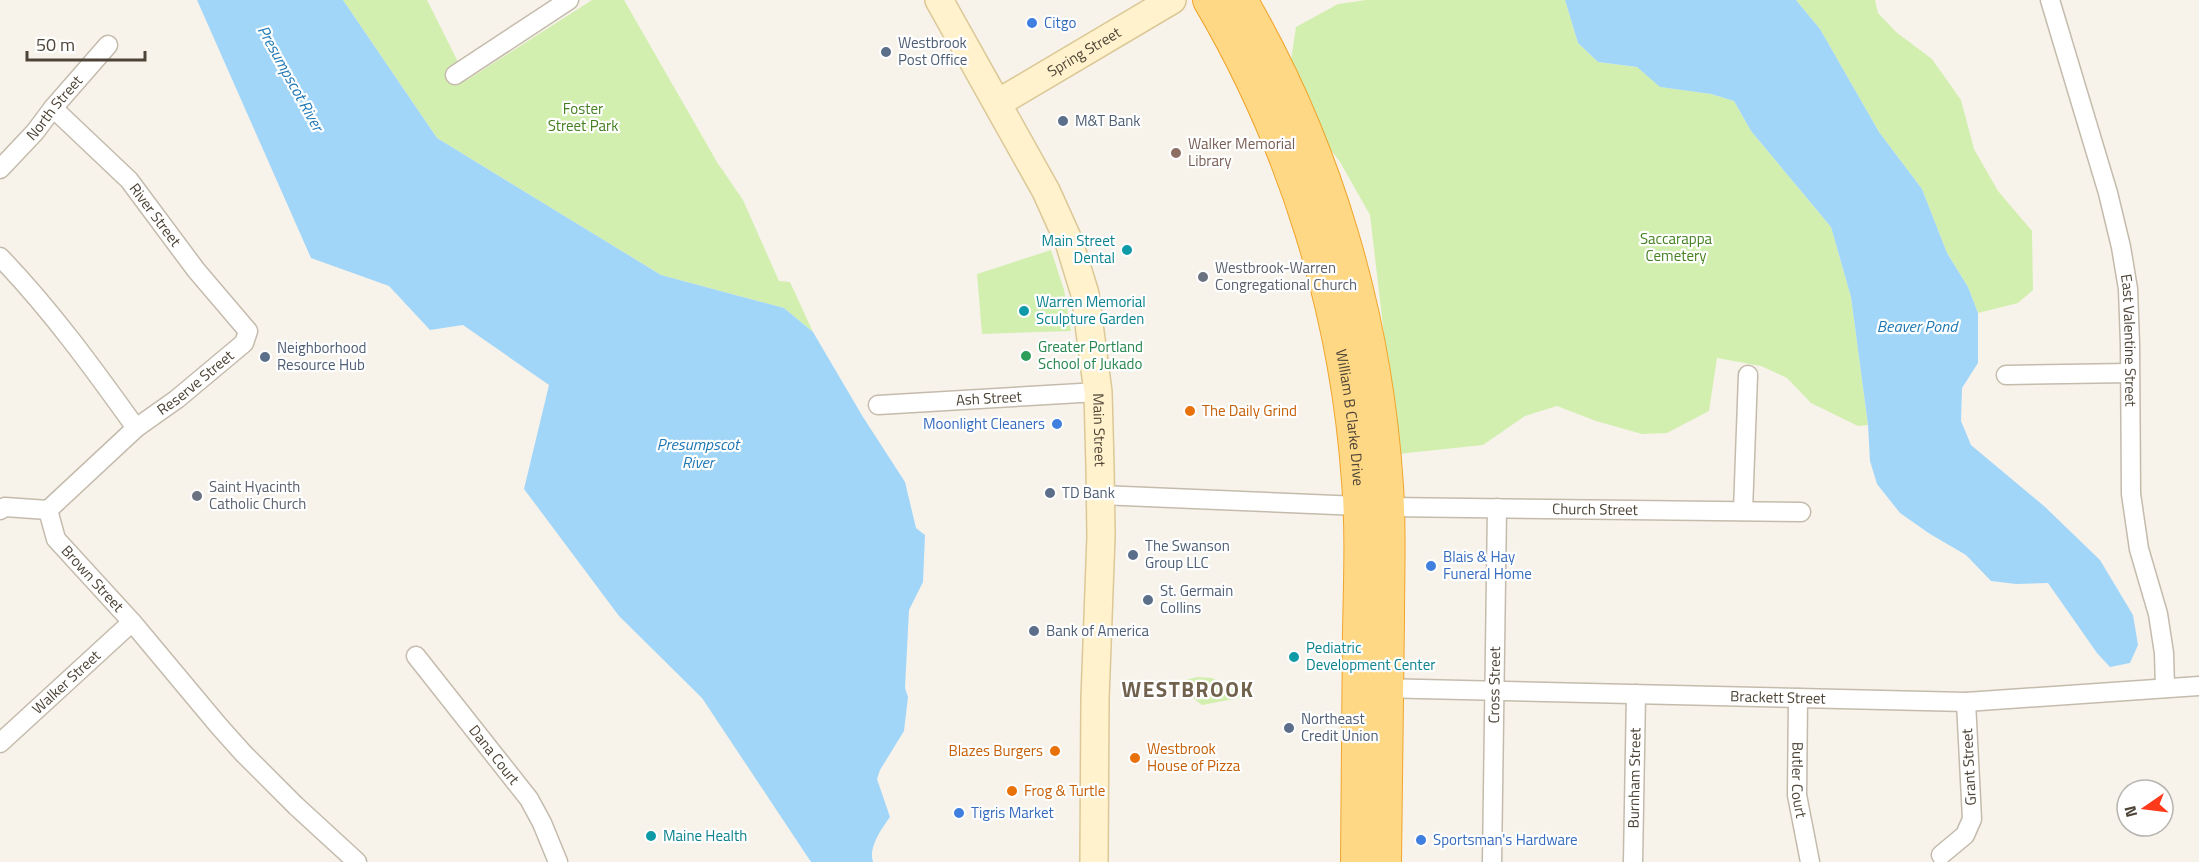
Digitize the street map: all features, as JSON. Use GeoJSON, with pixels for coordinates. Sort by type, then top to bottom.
{"type":"FeatureCollection","features":[{"type":"Feature","properties":{"kind":"highway","name":"William B Clarke Drive"},"geometry":{"type":"LineString","coordinates":[[1209,0],[1278,138],[1316,243],[1332,301],[1354,435],[1374,506]]}},
{"type":"Feature","properties":{"kind":"highway","name":"William B Clarke Drive"},"geometry":{"type":"LineString","coordinates":[[1241,0],[1299,114],[1339,222],[1357,283],[1376,375],[1373,688],[1385,862]]}},
{"type":"Feature","properties":{"kind":"highway","name":"William B Clarke Drive"},"geometry":{"type":"LineString","coordinates":[[1357,862],[1373,688]]}},
{"type":"Feature","properties":{"kind":"main road","name":"Main Street"},"geometry":{"type":"LineString","coordinates":[[939,0],[1047,191],[1069,242],[1085,294],[1098,392],[1101,546],[1095,699],[1094,862]]}},
{"type":"Feature","properties":{"kind":"main road","name":"Spring Street"},"geometry":{"type":"LineString","coordinates":[[998,103],[1172,0]]}},
{"type":"Feature","properties":{"kind":"street"},"geometry":{"type":"LineString","coordinates":[[455,75],[569,0]]}},
{"type":"Feature","properties":{"kind":"street","name":"East Valentine Street"},"geometry":{"type":"LineString","coordinates":[[2050,0],[2108,194],[2121,247],[2128,289],[2131,494],[2139,549],[2158,614],[2164,653],[2165,688]]}},
{"type":"Feature","properties":{"kind":"street","name":"North Street"},"geometry":{"type":"LineString","coordinates":[[0,170],[108,45]]}},
{"type":"Feature","properties":{"kind":"street","name":"River Street"},"geometry":{"type":"LineString","coordinates":[[53,108],[129,180],[196,270],[248,331]]}},
{"type":"Feature","properties":{"kind":"street"},"geometry":{"type":"LineString","coordinates":[[0,257],[55,317],[136,428],[48,510],[5,507],[0,510]]}},
{"type":"Feature","properties":{"kind":"street","name":"Reserve Street"},"geometry":{"type":"LineString","coordinates":[[136,428],[177,399],[244,343],[248,331]]}},
{"type":"Feature","properties":{"kind":"street"},"geometry":{"type":"LineString","coordinates":[[2006,375],[2129,373]]}},
{"type":"Feature","properties":{"kind":"street"},"geometry":{"type":"LineString","coordinates":[[1743,511],[1748,375]]}},
{"type":"Feature","properties":{"kind":"street","name":"Ash Street"},"geometry":{"type":"LineString","coordinates":[[878,405],[1098,392]]}},
{"type":"Feature","properties":{"kind":"street","name":"Church Street"},"geometry":{"type":"LineString","coordinates":[[1100,495],[1374,506],[1801,512]]}},
{"type":"Feature","properties":{"kind":"street","name":"Cross Street"},"geometry":{"type":"LineString","coordinates":[[1492,862],[1497,508]]}},
{"type":"Feature","properties":{"kind":"street","name":"Brown Street"},"geometry":{"type":"LineString","coordinates":[[48,510],[56,539],[132,622],[243,753],[351,861]]}},
{"type":"Feature","properties":{"kind":"street","name":"Walker Street"},"geometry":{"type":"LineString","coordinates":[[0,743],[132,622]]}},
{"type":"Feature","properties":{"kind":"street","name":"Dana Court"},"geometry":{"type":"LineString","coordinates":[[417,656],[529,799],[558,862]]}},
{"type":"Feature","properties":{"kind":"street","name":"Brackett Street"},"geometry":{"type":"LineString","coordinates":[[1373,688],[1966,702],[2199,686]]}},
{"type":"Feature","properties":{"kind":"street","name":"Burnham Street"},"geometry":{"type":"LineString","coordinates":[[1633,862],[1636,694]]}},
{"type":"Feature","properties":{"kind":"street","name":"Butler Court"},"geometry":{"type":"LineString","coordinates":[[1798,698],[1797,795],[1810,862]]}},
{"type":"Feature","properties":{"kind":"street","name":"Grant Street"},"geometry":{"type":"LineString","coordinates":[[1941,855],[1965,836],[1972,819],[1966,702]]}},
{"type":"Feature","properties":{"kind":"green space","name":"Foster Street Park"},"geometry":{"type":"Polygon","coordinates":[[[343,0],[427,0],[467,80],[592,0],[624,0],[717,162],[743,200],[779,281],[790,282],[813,332],[784,308],[661,275],[437,138],[343,0]]]}},
{"type":"Feature","properties":{"kind":"green space","name":"Saccarappa Cemetery"},"geometry":{"type":"Polygon","coordinates":[[[1366,0],[1565,0],[1578,43],[1598,62],[1637,67],[1661,87],[1711,94],[1734,101],[1751,131],[1831,227],[1851,297],[1868,425],[1858,426],[1811,403],[1787,378],[1761,366],[1717,358],[1709,411],[1667,433],[1642,434],[1596,421],[1557,406],[1525,416],[1483,445],[1398,454],[1370,215],[1340,162],[1310,123],[1291,60],[1296,27],[1338,4],[1366,0]]]}},
{"type":"Feature","properties":{"kind":"green space"},"geometry":{"type":"Polygon","coordinates":[[[1796,0],[1875,0],[1878,13],[1896,32],[1932,59],[1961,100],[1974,149],[1998,191],[2032,231],[2033,290],[2018,303],[1978,313],[1968,287],[1947,253],[1922,189],[1879,132],[1820,29],[1796,0]]]}},
{"type":"Feature","properties":{"kind":"green space","name":"Warren Memorial Sculpture Garden"},"geometry":{"type":"Polygon","coordinates":[[[1051,250],[1064,290],[1071,331],[982,334],[977,274],[1051,250]]]}},
{"type":"Feature","properties":{"kind":"green space"},"geometry":{"type":"Polygon","coordinates":[[[1198,677],[1212,678],[1240,693],[1239,698],[1202,705],[1180,688],[1180,681],[1198,677]]]}},
{"type":"Feature","properties":{"kind":"water","name":"Presumpscot River"},"geometry":{"type":"Polygon","coordinates":[[[197,0],[343,0],[437,138],[661,275],[784,308],[813,332],[863,417],[905,482],[916,528],[925,535],[923,582],[909,610],[905,688],[908,697],[904,731],[877,779],[890,817],[874,845],[873,862],[811,862],[702,698],[619,616],[524,489],[549,385],[463,325],[430,330],[389,286],[311,258],[197,0]]]}},
{"type":"Feature","properties":{"kind":"water","name":"Beaver Pond"},"geometry":{"type":"Polygon","coordinates":[[[1565,0],[1796,0],[1820,29],[1879,132],[1922,189],[1947,253],[1968,287],[1978,313],[1978,363],[1962,388],[1961,421],[1971,445],[2044,506],[2100,560],[2133,615],[2138,645],[2130,663],[2110,667],[2097,653],[2048,583],[2016,584],[1991,581],[1966,555],[1900,513],[1877,484],[1870,461],[1868,425],[1851,297],[1831,227],[1751,131],[1734,101],[1711,94],[1660,87],[1637,67],[1598,62],[1578,43],[1565,0]]]}},
{"type":"Feature","properties":{"kind":"place","name":"Citgo"},"geometry":{"type":"Point","coordinates":[1032,23]}},
{"type":"Feature","properties":{"kind":"place","name":"Westbrook Post Office"},"geometry":{"type":"Point","coordinates":[886,52]}},
{"type":"Feature","properties":{"kind":"place","name":"M&T Bank"},"geometry":{"type":"Point","coordinates":[1063,121]}},
{"type":"Feature","properties":{"kind":"place","name":"Walker Memorial Library"},"geometry":{"type":"Point","coordinates":[1176,153]}},
{"type":"Feature","properties":{"kind":"place","name":"Main Street Dental"},"geometry":{"type":"Point","coordinates":[1127,250]}},
{"type":"Feature","properties":{"kind":"place","name":"Westbrook-Warren Congregational Church"},"geometry":{"type":"Point","coordinates":[1203,277]}},
{"type":"Feature","properties":{"kind":"place","name":"Warren Memorial Sculpture Garden"},"geometry":{"type":"Point","coordinates":[1024,311]}},
{"type":"Feature","properties":{"kind":"place","name":"Greater Portland School of Jukado"},"geometry":{"type":"Point","coordinates":[1026,356]}},
{"type":"Feature","properties":{"kind":"place","name":"Neighborhood Resource Hub"},"geometry":{"type":"Point","coordinates":[265,357]}},
{"type":"Feature","properties":{"kind":"place","name":"The Daily Grind"},"geometry":{"type":"Point","coordinates":[1190,411]}},
{"type":"Feature","properties":{"kind":"place","name":"Moonlight Cleaners"},"geometry":{"type":"Point","coordinates":[1057,424]}},
{"type":"Feature","properties":{"kind":"place","name":"TD Bank"},"geometry":{"type":"Point","coordinates":[1050,493]}},
{"type":"Feature","properties":{"kind":"place","name":"Saint Hyacinth Catholic Church"},"geometry":{"type":"Point","coordinates":[197,496]}},
{"type":"Feature","properties":{"kind":"place","name":"The Swanson Group LLC"},"geometry":{"type":"Point","coordinates":[1133,555]}},
{"type":"Feature","properties":{"kind":"place","name":"Blais & Hay Funeral Home"},"geometry":{"type":"Point","coordinates":[1431,566]}},
{"type":"Feature","properties":{"kind":"place","name":"St. Germain Collins"},"geometry":{"type":"Point","coordinates":[1148,600]}},
{"type":"Feature","properties":{"kind":"place","name":"Bank of America"},"geometry":{"type":"Point","coordinates":[1034,631]}},
{"type":"Feature","properties":{"kind":"place","name":"Pediatric Development Center"},"geometry":{"type":"Point","coordinates":[1294,657]}},
{"type":"Feature","properties":{"kind":"place","name":"Northeast Credit Union"},"geometry":{"type":"Point","coordinates":[1289,728]}},
{"type":"Feature","properties":{"kind":"place","name":"Blazes Burgers"},"geometry":{"type":"Point","coordinates":[1055,751]}},
{"type":"Feature","properties":{"kind":"place","name":"Westbrook House of Pizza"},"geometry":{"type":"Point","coordinates":[1135,758]}},
{"type":"Feature","properties":{"kind":"place","name":"Frog & Turtle"},"geometry":{"type":"Point","coordinates":[1012,791]}},
{"type":"Feature","properties":{"kind":"place","name":"Tigris Market"},"geometry":{"type":"Point","coordinates":[959,813]}},
{"type":"Feature","properties":{"kind":"place","name":"Maine Health"},"geometry":{"type":"Point","coordinates":[651,836]}},
{"type":"Feature","properties":{"kind":"place","name":"Sportsman's Hardware"},"geometry":{"type":"Point","coordinates":[1421,840]}},
{"type":"Feature","properties":{"kind":"district","name":"WESTBROOK"},"geometry":{"type":"Point","coordinates":[1188,690]}}]}
